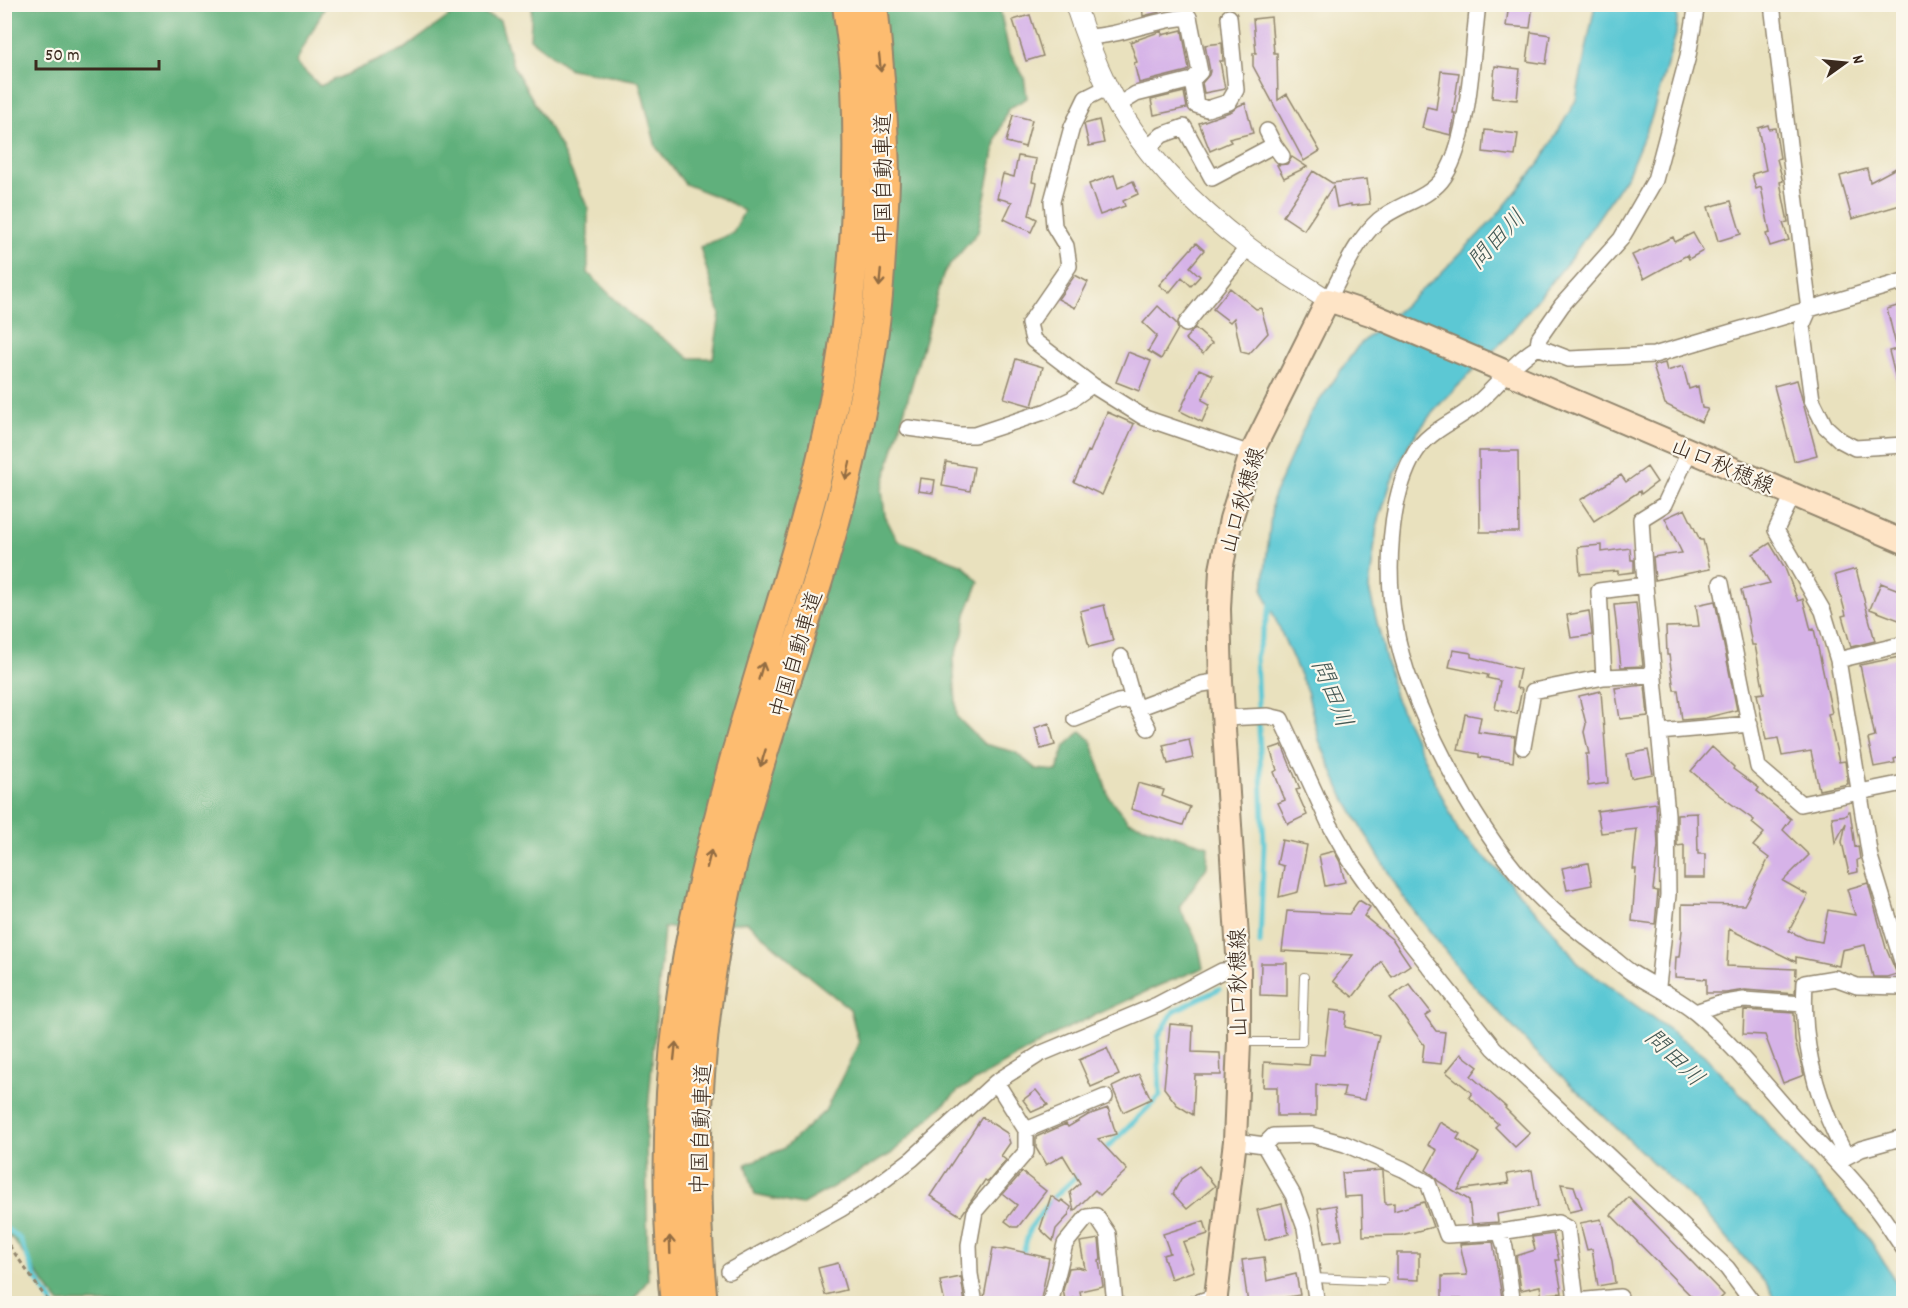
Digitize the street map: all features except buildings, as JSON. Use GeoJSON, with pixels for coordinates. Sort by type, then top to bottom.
{"type":"FeatureCollection","features":[{"type":"Feature","properties":{"kind":"highway","name":"中国自動車道"},"geometry":{"type":"LineString","coordinates":[[675,1304],[670,1251],[668,1163],[672,1079],[681,998],[701,889],[730,777],[806,514],[827,433],[842,356],[852,270],[858,180],[856,81],[847,4]]}},
{"type":"Feature","properties":{"kind":"highway","name":"中国自動車道"},"geometry":{"type":"LineString","coordinates":[[704,1304],[698,1249],[696,1161],[699,1092],[708,998],[723,913],[748,806],[836,522],[856,439],[870,361],[880,276],[885,180],[881,78],[873,4]]}},
{"type":"Feature","properties":{"kind":"main road","name":"山口秋穂線"},"geometry":{"type":"LineString","coordinates":[[1215,1300],[1235,1141],[1239,1042],[1239,970],[1221,681],[1219,609],[1221,570],[1231,519],[1251,454],[1328,300],[1373,315],[1904,542]]}},
{"type":"Feature","properties":{"kind":"street"},"geometry":{"type":"LineString","coordinates":[[1075,4],[1086,37],[1108,87],[1147,149],[1181,188],[1212,218],[1248,247],[1328,300],[1363,238],[1380,219],[1420,197],[1440,182],[1453,163],[1462,129],[1478,4]]}},
{"type":"Feature","properties":{"kind":"street"},"geometry":{"type":"LineString","coordinates":[[1538,347],[1539,338],[1562,305],[1621,239],[1655,180],[1688,56],[1697,4]]}},
{"type":"Feature","properties":{"kind":"street"},"geometry":{"type":"LineString","coordinates":[[1772,4],[1809,309],[1802,326],[1812,400],[1825,426],[1840,440],[1855,448],[1904,445]]}},
{"type":"Feature","properties":{"kind":"street"},"geometry":{"type":"LineString","coordinates":[[1086,37],[1105,37],[1170,11],[1189,18],[1200,72],[1191,80],[1136,94],[1118,105]]}},
{"type":"Feature","properties":{"kind":"street"},"geometry":{"type":"LineString","coordinates":[[1191,80],[1196,105],[1207,109],[1229,102],[1236,90],[1229,17]]}},
{"type":"Feature","properties":{"kind":"street"},"geometry":{"type":"LineString","coordinates":[[1108,87],[1086,98],[1072,127],[1052,201],[1054,226],[1066,246],[1069,266],[1029,324],[1033,340],[1092,385],[1144,418],[1251,454]]}},
{"type":"Feature","properties":{"kind":"street"},"geometry":{"type":"LineString","coordinates":[[1147,149],[1162,135],[1184,127],[1212,177],[1278,151],[1267,131]]}},
{"type":"Feature","properties":{"kind":"street"},"geometry":{"type":"LineString","coordinates":[[1186,324],[1248,247]]}},
{"type":"Feature","properties":{"kind":"street"},"geometry":{"type":"LineString","coordinates":[[1538,347],[1569,359],[1654,355],[1904,281]]}},
{"type":"Feature","properties":{"kind":"street"},"geometry":{"type":"LineString","coordinates":[[1538,347],[1503,371],[1470,409],[1434,432],[1416,453],[1404,479],[1395,509],[1391,581],[1395,625],[1406,667],[1441,750],[1496,847],[1526,883],[1557,914],[1631,972],[1658,986],[1695,1012],[1841,1160],[1904,1249]]}},
{"type":"Feature","properties":{"kind":"street"},"geometry":{"type":"LineString","coordinates":[[908,428],[974,435],[1047,411],[1072,399],[1092,385]]}},
{"type":"Feature","properties":{"kind":"street"},"geometry":{"type":"LineString","coordinates":[[1658,986],[1668,895],[1667,814],[1645,585],[1641,519],[1665,504],[1690,450]]}},
{"type":"Feature","properties":{"kind":"street"},"geometry":{"type":"LineString","coordinates":[[1794,495],[1776,530],[1823,611],[1838,660],[1870,857],[1901,950],[1904,968]]}},
{"type":"Feature","properties":{"kind":"street"},"geometry":{"type":"LineString","coordinates":[[1721,583],[1758,767],[1801,804],[1904,783]]}},
{"type":"Feature","properties":{"kind":"street"},"geometry":{"type":"LineString","coordinates":[[1604,677],[1599,591],[1645,585]]}},
{"type":"Feature","properties":{"kind":"street"},"geometry":{"type":"LineString","coordinates":[[1838,660],[1904,644]]}},
{"type":"Feature","properties":{"kind":"street"},"geometry":{"type":"LineString","coordinates":[[1121,657],[1136,704],[1148,728]]}},
{"type":"Feature","properties":{"kind":"street"},"geometry":{"type":"LineString","coordinates":[[1522,747],[1533,691],[1604,677],[1654,675]]}},
{"type":"Feature","properties":{"kind":"street"},"geometry":{"type":"LineString","coordinates":[[1075,719],[1118,702],[1136,704],[1202,684],[1221,681]]}},
{"type":"Feature","properties":{"kind":"street"},"geometry":{"type":"LineString","coordinates":[[1224,718],[1268,716],[1281,719],[1329,823],[1350,860],[1391,918],[1494,1048],[1727,1268],[1751,1299]]}},
{"type":"Feature","properties":{"kind":"street"},"geometry":{"type":"LineString","coordinates":[[1659,732],[1750,724]]}},
{"type":"Feature","properties":{"kind":"street"},"geometry":{"type":"LineString","coordinates":[[729,1271],[868,1192],[912,1159],[996,1082],[1040,1054],[1156,1005],[1222,971],[1239,970]]}},
{"type":"Feature","properties":{"kind":"street"},"geometry":{"type":"LineString","coordinates":[[1841,1160],[1813,1077],[1805,1035],[1803,1004],[1805,983],[1835,978],[1857,986],[1904,987]]}},
{"type":"Feature","properties":{"kind":"street"},"geometry":{"type":"LineString","coordinates":[[1695,1012],[1719,1004],[1744,1000],[1803,1004]]}},
{"type":"Feature","properties":{"kind":"street"},"geometry":{"type":"LineString","coordinates":[[975,1304],[970,1274],[969,1245],[975,1211],[1026,1152],[1026,1130],[996,1082]]}},
{"type":"Feature","properties":{"kind":"street"},"geometry":{"type":"LineString","coordinates":[[1026,1130],[1105,1097]]}},
{"type":"Feature","properties":{"kind":"street"},"geometry":{"type":"LineString","coordinates":[[1263,1145],[1273,1136],[1312,1135],[1345,1144],[1403,1168],[1428,1183],[1447,1235],[1500,1232],[1558,1223],[1568,1228],[1576,1301]]}},
{"type":"Feature","properties":{"kind":"street"},"geometry":{"type":"LineString","coordinates":[[1841,1160],[1862,1149],[1904,1137]]}},
{"type":"Feature","properties":{"kind":"street"},"geometry":{"type":"LineString","coordinates":[[1235,1141],[1263,1145]]}},
{"type":"Feature","properties":{"kind":"street"},"geometry":{"type":"LineString","coordinates":[[1263,1145],[1293,1195],[1305,1228],[1317,1304]]}},
{"type":"Feature","properties":{"kind":"street"},"geometry":{"type":"LineString","coordinates":[[1050,1304],[1065,1244],[1087,1216],[1096,1216],[1108,1234],[1115,1304]]}},
{"type":"Feature","properties":{"kind":"street"},"geometry":{"type":"LineString","coordinates":[[1500,1232],[1505,1247],[1512,1298],[1516,1304]]}},
{"type":"Feature","properties":{"kind":"street"},"geometry":{"type":"LineString","coordinates":[[1549,1304],[1620,1297]]}},
{"type":"Feature","properties":{"kind":"street"},"geometry":{"type":"LineString","coordinates":[[1193,1304],[1215,1300]]}},
{"type":"Feature","properties":{"kind":"lane"},"geometry":{"type":"LineString","coordinates":[[1239,1042],[1302,1042],[1304,977]]}},
{"type":"Feature","properties":{"kind":"lane"},"geometry":{"type":"LineString","coordinates":[[1313,1278],[1383,1281]]}},
{"type":"Feature","properties":{"kind":"lane"},"geometry":{"type":"LineString","coordinates":[[1735,1304],[1751,1299]]}},
{"type":"Feature","properties":{"kind":"path"},"geometry":{"type":"LineString","coordinates":[[4,1238],[50,1304]]}},
{"type":"Feature","properties":{"kind":"green space"},"geometry":{"type":"Polygon","coordinates":[[[5,5],[326,5],[296,62],[320,86],[404,49],[463,6],[500,20],[513,66],[560,146],[588,208],[588,273],[632,316],[690,358],[713,358],[720,314],[700,247],[733,233],[744,211],[725,200],[685,184],[656,147],[639,81],[570,69],[530,39],[532,5],[999,5],[1009,52],[1024,77],[1027,98],[1008,109],[997,137],[978,232],[944,272],[882,489],[885,516],[897,540],[963,565],[979,582],[966,614],[963,634],[953,661],[957,717],[984,744],[1015,752],[1036,769],[1057,771],[1065,746],[1081,731],[1091,740],[1109,797],[1128,821],[1208,846],[1207,867],[1179,907],[1198,942],[1203,968],[1160,985],[1057,1033],[958,1091],[891,1154],[801,1205],[755,1195],[746,1164],[783,1149],[825,1111],[859,1043],[850,1009],[747,922],[664,928],[646,1132],[648,1280],[631,1303],[59,1303],[12,1238],[5,1236],[5,5]]]}},
{"type":"Feature","properties":{"kind":"water","name":"問田川"},"geometry":{"type":"Polygon","coordinates":[[[1595,5],[1678,5],[1676,34],[1651,119],[1628,174],[1572,257],[1505,339],[1434,410],[1409,444],[1391,482],[1377,526],[1369,589],[1395,697],[1459,832],[1503,875],[1551,928],[1580,965],[1704,1055],[1869,1238],[1900,1289],[1903,1303],[1778,1303],[1767,1285],[1700,1207],[1538,1054],[1465,976],[1403,897],[1343,796],[1319,740],[1307,691],[1263,591],[1273,497],[1310,414],[1358,346],[1440,274],[1494,219],[1541,161],[1576,100],[1595,5]]]}},
{"type":"Feature","properties":{"kind":"waterway"},"geometry":{"type":"LineString","coordinates":[[1260,944],[1264,844],[1256,657],[1272,600]]}},
{"type":"Feature","properties":{"kind":"waterway"},"geometry":{"type":"LineString","coordinates":[[1102,1153],[1160,1096],[1158,1037],[1174,1011],[1219,989]]}},
{"type":"Feature","properties":{"kind":"waterway"},"geometry":{"type":"LineString","coordinates":[[1022,1257],[1030,1228],[1054,1197],[1080,1173]]}},
{"type":"Feature","properties":{"kind":"waterway"},"geometry":{"type":"LineString","coordinates":[[4,1227],[20,1239],[35,1276],[53,1304]]}}]}
